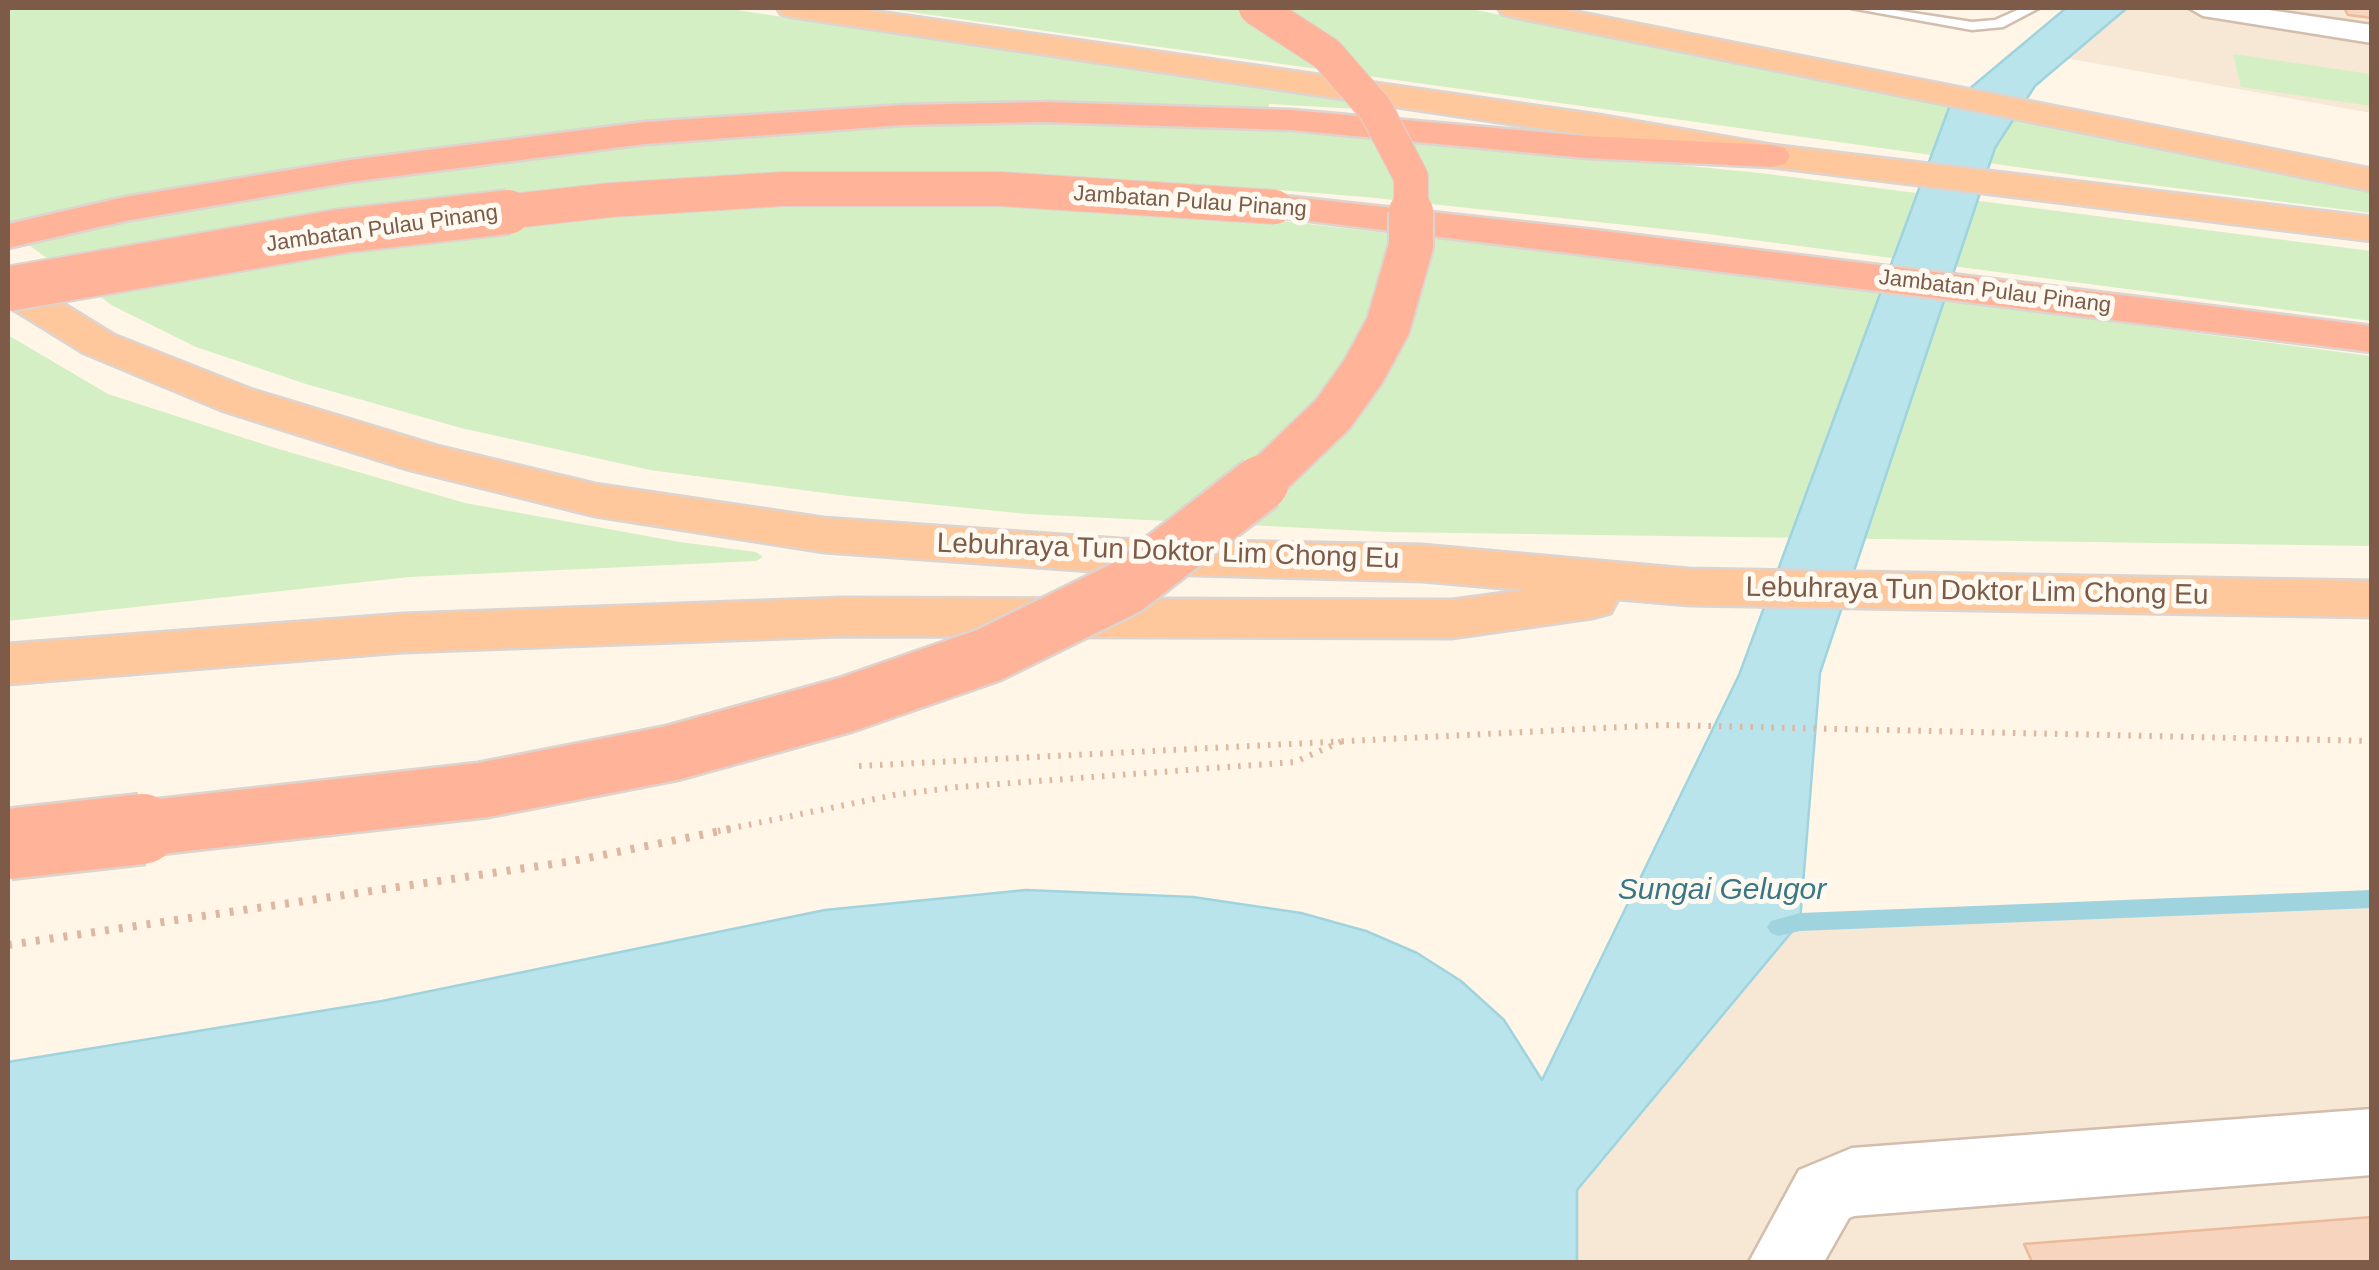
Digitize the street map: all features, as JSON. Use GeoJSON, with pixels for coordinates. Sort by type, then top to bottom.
{"type":"FeatureCollection","features":[{"type":"Feature","properties":{"kind":"highway"},"geometry":{"type":"LineString","coordinates":[[792,8],[1580,123],[1772,156],[2372,229]]}},
{"type":"Feature","properties":{"kind":"highway"},"geometry":{"type":"LineString","coordinates":[[8,844],[483,790],[672,754],[845,705],[988,655],[1127,586],[1178,551],[1288,462],[1332,414],[1363,372],[1388,326],[1411,246],[1411,177],[1376,110],[1327,54],[1256,8]]}},
{"type":"Feature","properties":{"kind":"highway"},"geometry":{"type":"LineString","coordinates":[[1513,8],[2372,180]]}},
{"type":"Feature","properties":{"kind":"highway"},"geometry":{"type":"LineString","coordinates":[[8,236],[124,210],[350,171],[645,132],[904,116],[1044,112],[1291,120],[1586,148],[1772,156]]}},
{"type":"Feature","properties":{"kind":"highway","name":"Jambatan Pulau Pinang"},"geometry":{"type":"LineString","coordinates":[[8,289],[342,231],[611,200],[782,189],[1000,189],[1275,207],[2372,339]]}},
{"type":"Feature","properties":{"kind":"highway","name":"Lebuhraya Tun Doktor Lim Chong Eu"},"geometry":{"type":"LineString","coordinates":[[8,289],[99,344],[237,400],[424,458],[595,500],[824,535],[1120,556],[1422,563],[1706,587],[2372,599]]}},
{"type":"Feature","properties":{"kind":"highway"},"geometry":{"type":"LineString","coordinates":[[8,664],[403,633],[842,617],[1452,619],[1706,587]]}},
{"type":"Feature","properties":{"kind":"street"},"geometry":{"type":"LineString","coordinates":[[2203,8],[2372,34]]}},
{"type":"Feature","properties":{"kind":"street"},"geometry":{"type":"LineString","coordinates":[[1785,1262],[1824,1194],[1852,1182],[2372,1142]]}},
{"type":"Feature","properties":{"kind":"lane"},"geometry":{"type":"LineString","coordinates":[[1858,8],[1972,26],[1998,24],[2032,8]]}},
{"type":"Feature","properties":{"kind":"path"},"geometry":{"type":"LineString","coordinates":[[853,766],[1662,725],[2372,741]]}},
{"type":"Feature","properties":{"kind":"path"},"geometry":{"type":"LineString","coordinates":[[8,945],[156,926],[392,884],[573,861],[894,796],[1294,762],[1344,740]]}},
{"type":"Feature","properties":{"kind":"shaded area"},"geometry":{"type":"Polygon","coordinates":[[[2087,8],[2371,8],[2371,113],[2032,52],[2087,8]]]}},
{"type":"Feature","properties":{"kind":"shaded area"},"geometry":{"type":"Polygon","coordinates":[[[2371,899],[2371,1262],[1577,1262],[1577,1191],[1684,950],[1800,922],[2371,899]]]}},
{"type":"Feature","properties":{"kind":"green space"},"geometry":{"type":"Polygon","coordinates":[[[8,8],[723,8],[1085,62],[1391,101],[1393,111],[1269,104],[1269,131],[1478,145],[1760,173],[2371,251],[2371,321],[1700,233],[1366,197],[1252,188],[1247,217],[1745,274],[2371,356],[2371,546],[1386,532],[1027,514],[650,470],[461,428],[306,384],[196,347],[113,306],[8,230],[8,8]]]}},
{"type":"Feature","properties":{"kind":"green space"},"geometry":{"type":"Polygon","coordinates":[[[882,8],[1466,8],[2371,190],[2371,213],[2081,176],[882,8]]]}},
{"type":"Feature","properties":{"kind":"green space"},"geometry":{"type":"Polygon","coordinates":[[[2233,54],[2371,74],[2371,106],[2241,87],[2233,54]]]}},
{"type":"Feature","properties":{"kind":"green space"},"geometry":{"type":"Polygon","coordinates":[[[8,335],[108,394],[272,447],[465,503],[756,552],[763,557],[756,561],[409,577],[8,621],[8,335]]]}},
{"type":"Feature","properties":{"kind":"water","name":"Sungai Gelugor"},"geometry":{"type":"Polygon","coordinates":[[[2066,8],[2127,8],[2035,86],[1995,148],[1820,673],[1800,922],[1577,1190],[1577,1262],[8,1262],[8,1062],[382,1001],[825,910],[1026,890],[1193,897],[1301,913],[1366,931],[1417,953],[1461,981],[1504,1020],[1542,1080],[1739,675],[1950,105],[2066,8]]]}},
{"type":"Feature","properties":{"kind":"building"},"geometry":{"type":"Polygon","coordinates":[[[2344,8],[2372,8],[2372,18],[2348,15],[2344,8]]]}},
{"type":"Feature","properties":{"kind":"building"},"geometry":{"type":"Polygon","coordinates":[[[2372,1217],[2372,1262],[2032,1262],[2024,1244],[2372,1217]]]}},
{"type":"Feature","properties":{"kind":"waterway","name":"Sungai Gelugor"},"geometry":{"type":"LineString","coordinates":[[1778,927],[1800,922],[2372,899]]}}]}
